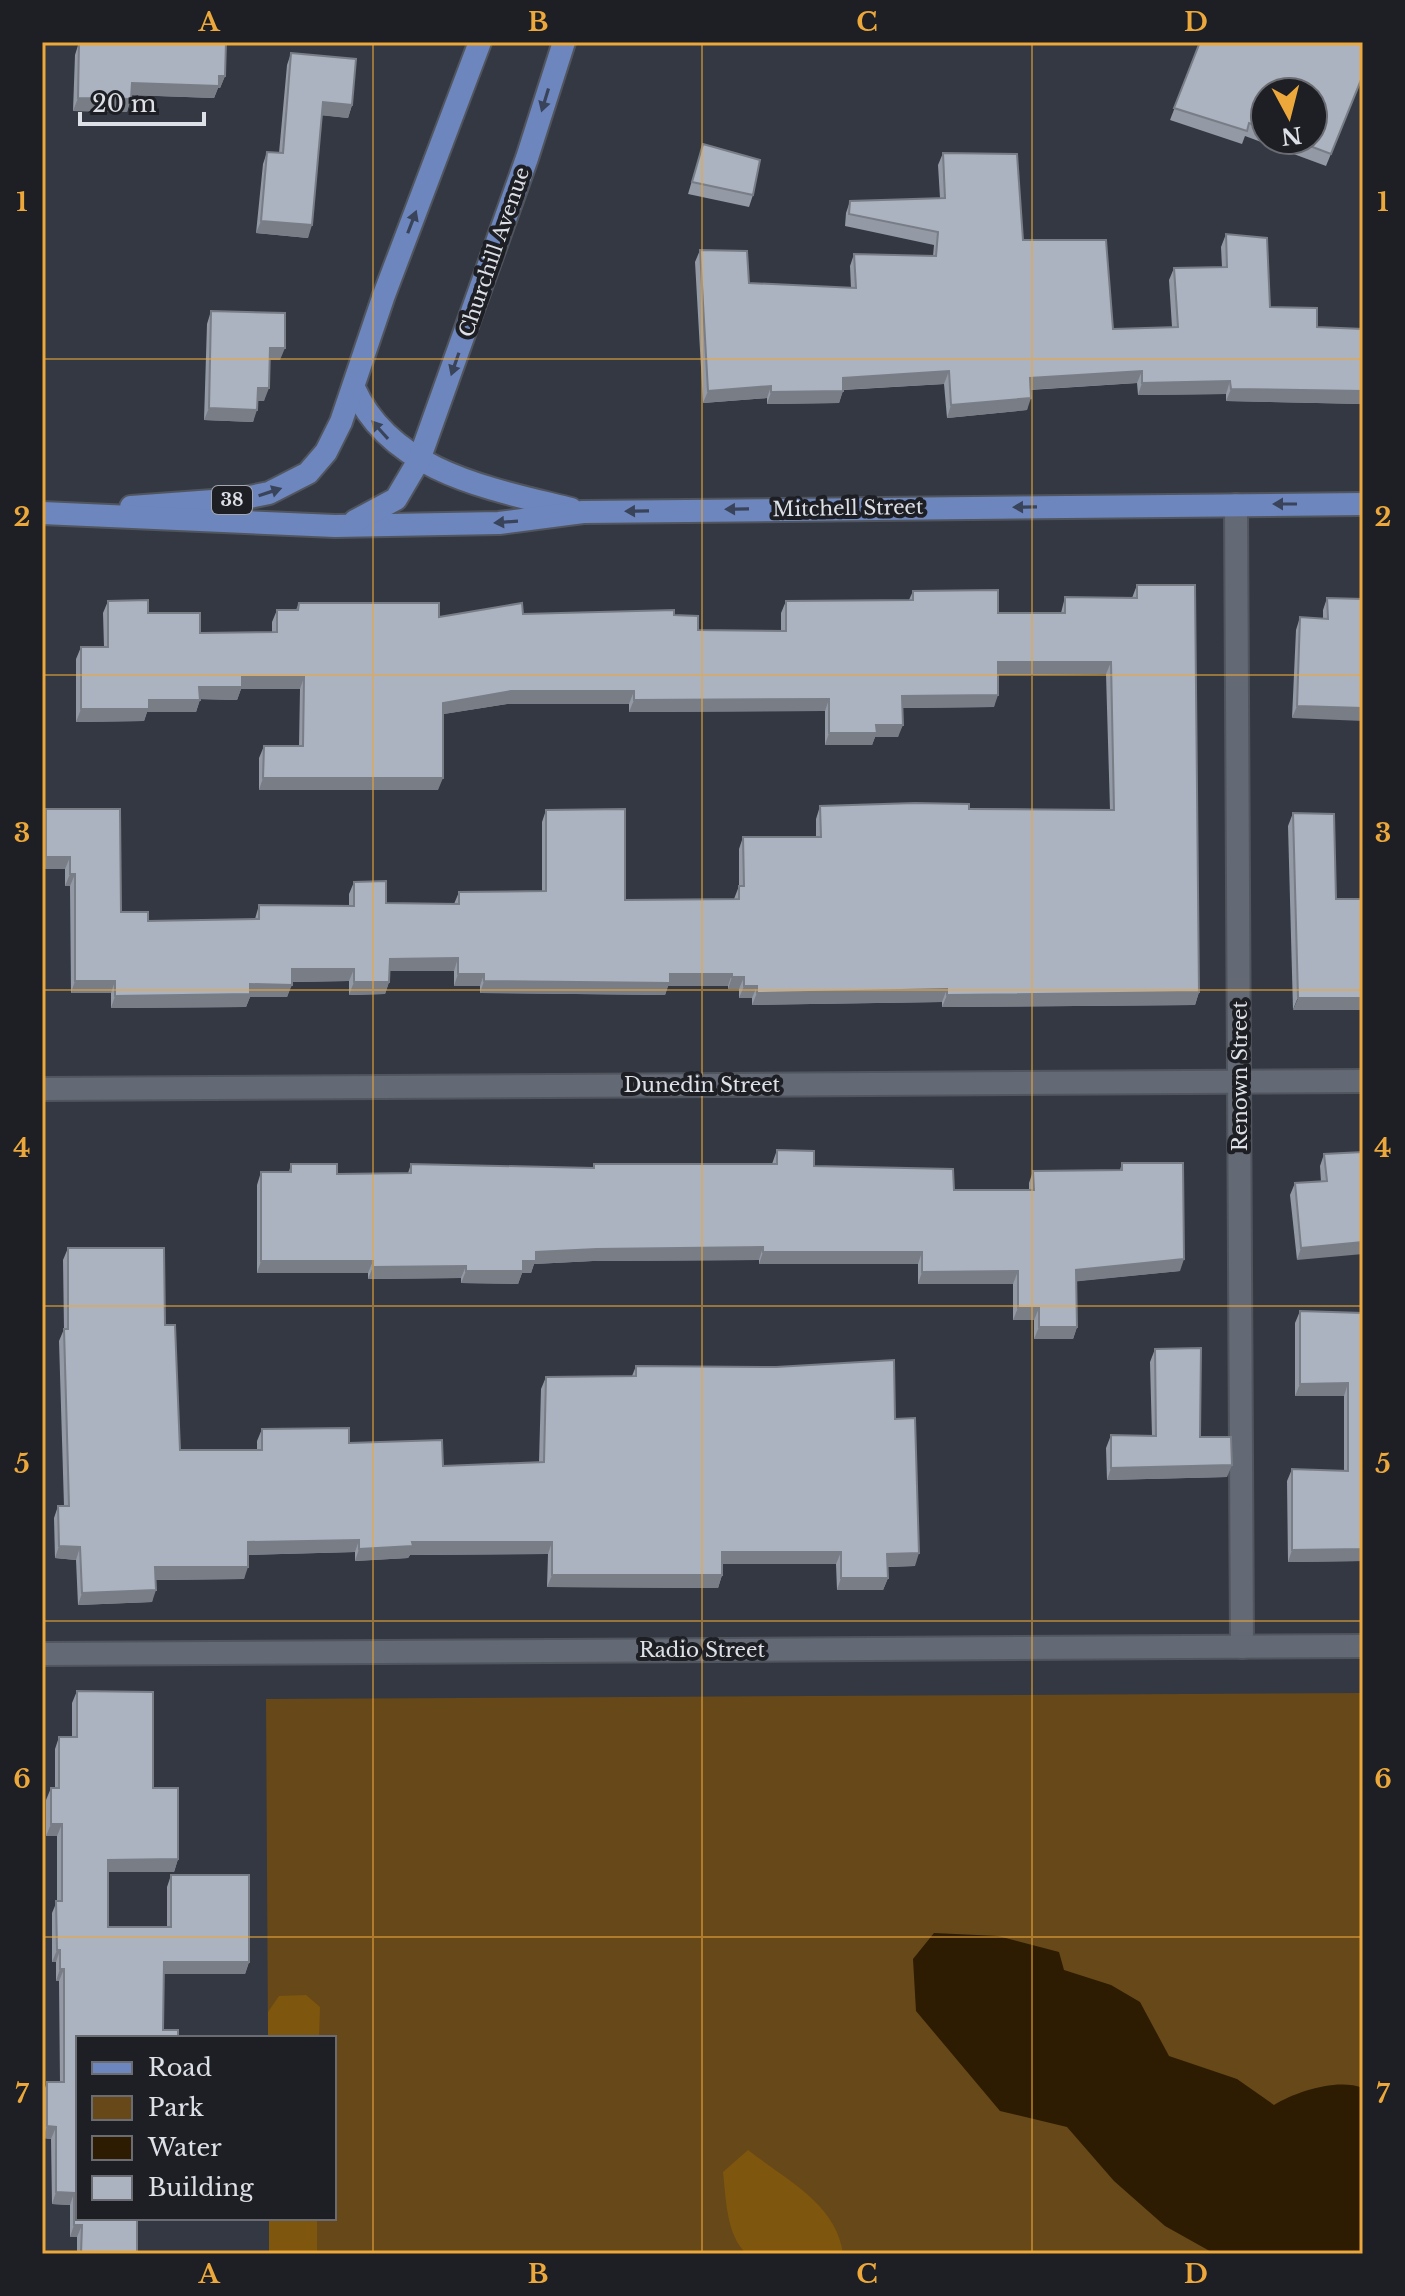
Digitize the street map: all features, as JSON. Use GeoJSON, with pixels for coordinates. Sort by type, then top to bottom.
{"type":"FeatureCollection","features":[{"type":"Feature","properties":{"kind":"main road","name":"38"},"geometry":{"type":"LineString","coordinates":[[354,388],[384,295],[480,42]]}},
{"type":"Feature","properties":{"kind":"main road","name":"Churchill Avenue"},"geometry":{"type":"LineString","coordinates":[[419,460],[527,158],[564,42]]}},
{"type":"Feature","properties":{"kind":"main road"},"geometry":{"type":"LineString","coordinates":[[354,388],[384,435],[419,460],[497,489],[583,512]]}},
{"type":"Feature","properties":{"kind":"main road","name":"Mitchell Street"},"geometry":{"type":"LineString","coordinates":[[48,513],[240,499],[284,487],[308,473],[326,452],[354,388]]}},
{"type":"Feature","properties":{"kind":"main road","name":"Mitchell Street"},"geometry":{"type":"LineString","coordinates":[[335,526],[388,505],[401,492],[419,460]]}},
{"type":"Feature","properties":{"kind":"main road","name":"Mitchell Street"},"geometry":{"type":"LineString","coordinates":[[48,513],[335,526],[499,523],[583,512],[1363,504]]}},
{"type":"Feature","properties":{"kind":"street","name":"Renown Street"},"geometry":{"type":"LineString","coordinates":[[1236,505],[1242,1647]]}},
{"type":"Feature","properties":{"kind":"street","name":"Dunedin Street"},"geometry":{"type":"LineString","coordinates":[[42,1089],[1363,1081]]}},
{"type":"Feature","properties":{"kind":"street","name":"Radio Street"},"geometry":{"type":"LineString","coordinates":[[42,1654],[1363,1646]]}},
{"type":"Feature","properties":{"kind":"green space"},"geometry":{"type":"Polygon","coordinates":[[[1363,1693],[1363,2254],[269,2254],[269,2220],[336,2220],[336,2036],[268,2036],[266,1699],[1363,1693]]]}},
{"type":"Feature","properties":{"kind":"shaded area"},"geometry":{"type":"Polygon","coordinates":[[[306,1995],[320,2007],[319,2036],[268,2036],[268,2012],[279,1996],[306,1995]]]}},
{"type":"Feature","properties":{"kind":"shaded area"},"geometry":{"type":"Polygon","coordinates":[[[748,2150],[793,2182],[820,2207],[839,2236],[843,2254],[747,2254],[731,2227],[723,2172],[748,2150]]]}},
{"type":"Feature","properties":{"kind":"shaded area"},"geometry":{"type":"Polygon","coordinates":[[[269,2220],[317,2220],[317,2254],[269,2254],[269,2220]]]}},
{"type":"Feature","properties":{"kind":"water"},"geometry":{"type":"Polygon","coordinates":[[[934,1933],[998,1936],[1059,1952],[1064,1970],[1111,1985],[1140,2002],[1169,2056],[1237,2079],[1274,2105],[1294,2095],[1330,2085],[1363,2088],[1363,2254],[1215,2254],[1165,2226],[1114,2181],[1067,2127],[1000,2111],[916,2011],[913,1959],[934,1933]]]}},
{"type":"Feature","properties":{"kind":"building"},"geometry":{"type":"Polygon","coordinates":[[[79,42],[226,42],[225,76],[219,76],[219,86],[132,83],[131,99],[78,98],[79,42]]]}},
{"type":"Feature","properties":{"kind":"building"},"geometry":{"type":"Polygon","coordinates":[[[1200,42],[1363,42],[1363,75],[1331,154],[1329,76],[1249,76],[1247,131],[1174,108],[1200,42]]]}},
{"type":"Feature","properties":{"kind":"building"},"geometry":{"type":"Polygon","coordinates":[[[291,53],[356,59],[352,105],[323,102],[312,225],[261,221],[267,152],[283,153],[291,53]]]}},
{"type":"Feature","properties":{"kind":"building"},"geometry":{"type":"Polygon","coordinates":[[[703,144],[760,160],[753,195],[692,182],[703,144]]]}},
{"type":"Feature","properties":{"kind":"building"},"geometry":{"type":"Polygon","coordinates":[[[943,153],[1017,154],[1023,240],[1106,240],[1113,329],[1178,327],[1174,268],[1227,267],[1226,234],[1267,238],[1270,307],[1317,308],[1317,327],[1363,329],[1363,391],[1231,389],[1230,381],[1142,383],[1142,371],[1030,378],[1031,398],[951,405],[949,371],[843,378],[843,391],[771,392],[771,386],[708,391],[700,250],[747,251],[749,283],[856,288],[854,254],[936,256],[938,232],[849,214],[850,201],[945,198],[943,153]]]}},
{"type":"Feature","properties":{"kind":"building"},"geometry":{"type":"Polygon","coordinates":[[[211,311],[285,313],[285,348],[270,348],[269,388],[258,388],[257,410],[209,408],[211,311]]]}},
{"type":"Feature","properties":{"kind":"building"},"geometry":{"type":"Polygon","coordinates":[[[1137,585],[1195,585],[1199,992],[947,995],[947,989],[757,993],[757,986],[744,986],[744,977],[732,977],[732,974],[670,974],[670,983],[484,981],[484,974],[458,974],[458,958],[390,959],[389,982],[354,982],[354,969],[292,969],[292,985],[250,984],[250,994],[115,996],[115,981],[75,981],[75,874],[70,874],[70,857],[46,857],[46,809],[120,809],[121,912],[148,912],[148,921],[259,919],[259,905],[354,906],[354,882],[386,881],[386,903],[459,904],[459,892],[546,891],[546,810],[625,809],[625,900],[739,899],[739,886],[744,886],[743,837],[821,837],[820,806],[915,803],[969,804],[969,809],[1114,810],[1111,662],[998,662],[998,695],[902,696],[903,725],[876,725],[877,733],[829,733],[829,699],[634,700],[634,691],[511,691],[443,703],[443,778],[263,778],[264,746],[303,746],[304,677],[242,677],[242,687],[199,687],[200,700],[149,700],[149,709],[81,709],[81,647],[108,647],[108,601],[148,600],[148,613],[200,613],[200,633],[277,632],[277,610],[298,610],[299,603],[439,603],[439,617],[522,603],[523,614],[674,610],[674,615],[698,616],[698,630],[786,631],[786,601],[913,600],[913,591],[998,590],[998,613],[1065,613],[1065,597],[1137,598],[1137,585]]]}},
{"type":"Feature","properties":{"kind":"building"},"geometry":{"type":"Polygon","coordinates":[[[1327,598],[1363,599],[1363,708],[1297,706],[1300,617],[1328,619],[1327,598]]]}},
{"type":"Feature","properties":{"kind":"building"},"geometry":{"type":"Polygon","coordinates":[[[1293,813],[1334,814],[1336,899],[1363,899],[1363,998],[1298,998],[1293,813]]]}},
{"type":"Feature","properties":{"kind":"building"},"geometry":{"type":"Polygon","coordinates":[[[777,1150],[814,1151],[814,1166],[953,1169],[954,1190],[1034,1190],[1033,1171],[1122,1170],[1122,1163],[1183,1163],[1184,1259],[1076,1270],[1077,1327],[1039,1327],[1039,1308],[1018,1308],[1018,1271],[922,1272],[922,1252],[763,1252],[763,1247],[597,1249],[536,1252],[536,1261],[523,1261],[523,1271],[466,1271],[466,1266],[373,1267],[373,1261],[261,1261],[261,1172],[291,1172],[291,1164],[337,1164],[337,1174],[411,1173],[411,1164],[594,1168],[594,1164],[777,1164],[777,1150]]]}},
{"type":"Feature","properties":{"kind":"building"},"geometry":{"type":"Polygon","coordinates":[[[1363,1152],[1363,1242],[1301,1248],[1295,1183],[1327,1181],[1324,1154],[1363,1152]]]}},
{"type":"Feature","properties":{"kind":"building"},"geometry":{"type":"Polygon","coordinates":[[[68,1248],[164,1248],[165,1325],[175,1325],[180,1450],[262,1450],[262,1429],[349,1428],[349,1443],[442,1440],[443,1466],[544,1462],[546,1377],[636,1376],[636,1366],[776,1367],[894,1360],[895,1419],[915,1418],[919,1553],[887,1554],[888,1578],[841,1578],[841,1552],[722,1552],[722,1575],[552,1575],[552,1542],[412,1542],[413,1546],[359,1549],[359,1540],[248,1542],[248,1567],[155,1567],[156,1590],[82,1593],[80,1547],[59,1546],[58,1506],[69,1506],[64,1329],[68,1329],[68,1248]]]}},
{"type":"Feature","properties":{"kind":"building"},"geometry":{"type":"Polygon","coordinates":[[[1300,1311],[1363,1313],[1363,1549],[1292,1550],[1292,1469],[1348,1471],[1348,1383],[1300,1384],[1300,1311]]]}},
{"type":"Feature","properties":{"kind":"building"},"geometry":{"type":"Polygon","coordinates":[[[1201,1348],[1200,1437],[1231,1437],[1232,1465],[1111,1468],[1111,1435],[1156,1436],[1155,1349],[1201,1348]]]}},
{"type":"Feature","properties":{"kind":"building"},"geometry":{"type":"Polygon","coordinates":[[[77,1691],[153,1692],[153,1788],[178,1788],[178,1859],[108,1860],[108,1927],[171,1927],[171,1875],[249,1875],[249,1962],[164,1962],[163,2030],[178,2030],[178,2036],[76,2036],[76,2220],[137,2220],[137,2254],[81,2254],[82,2225],[74,2225],[74,2193],[56,2192],[56,2127],[47,2126],[47,2082],[64,2082],[64,1969],[60,1969],[60,1950],[57,1950],[56,1901],[62,1901],[62,1824],[51,1824],[51,1788],[59,1788],[59,1737],[77,1737],[77,1691]]]}}]}
